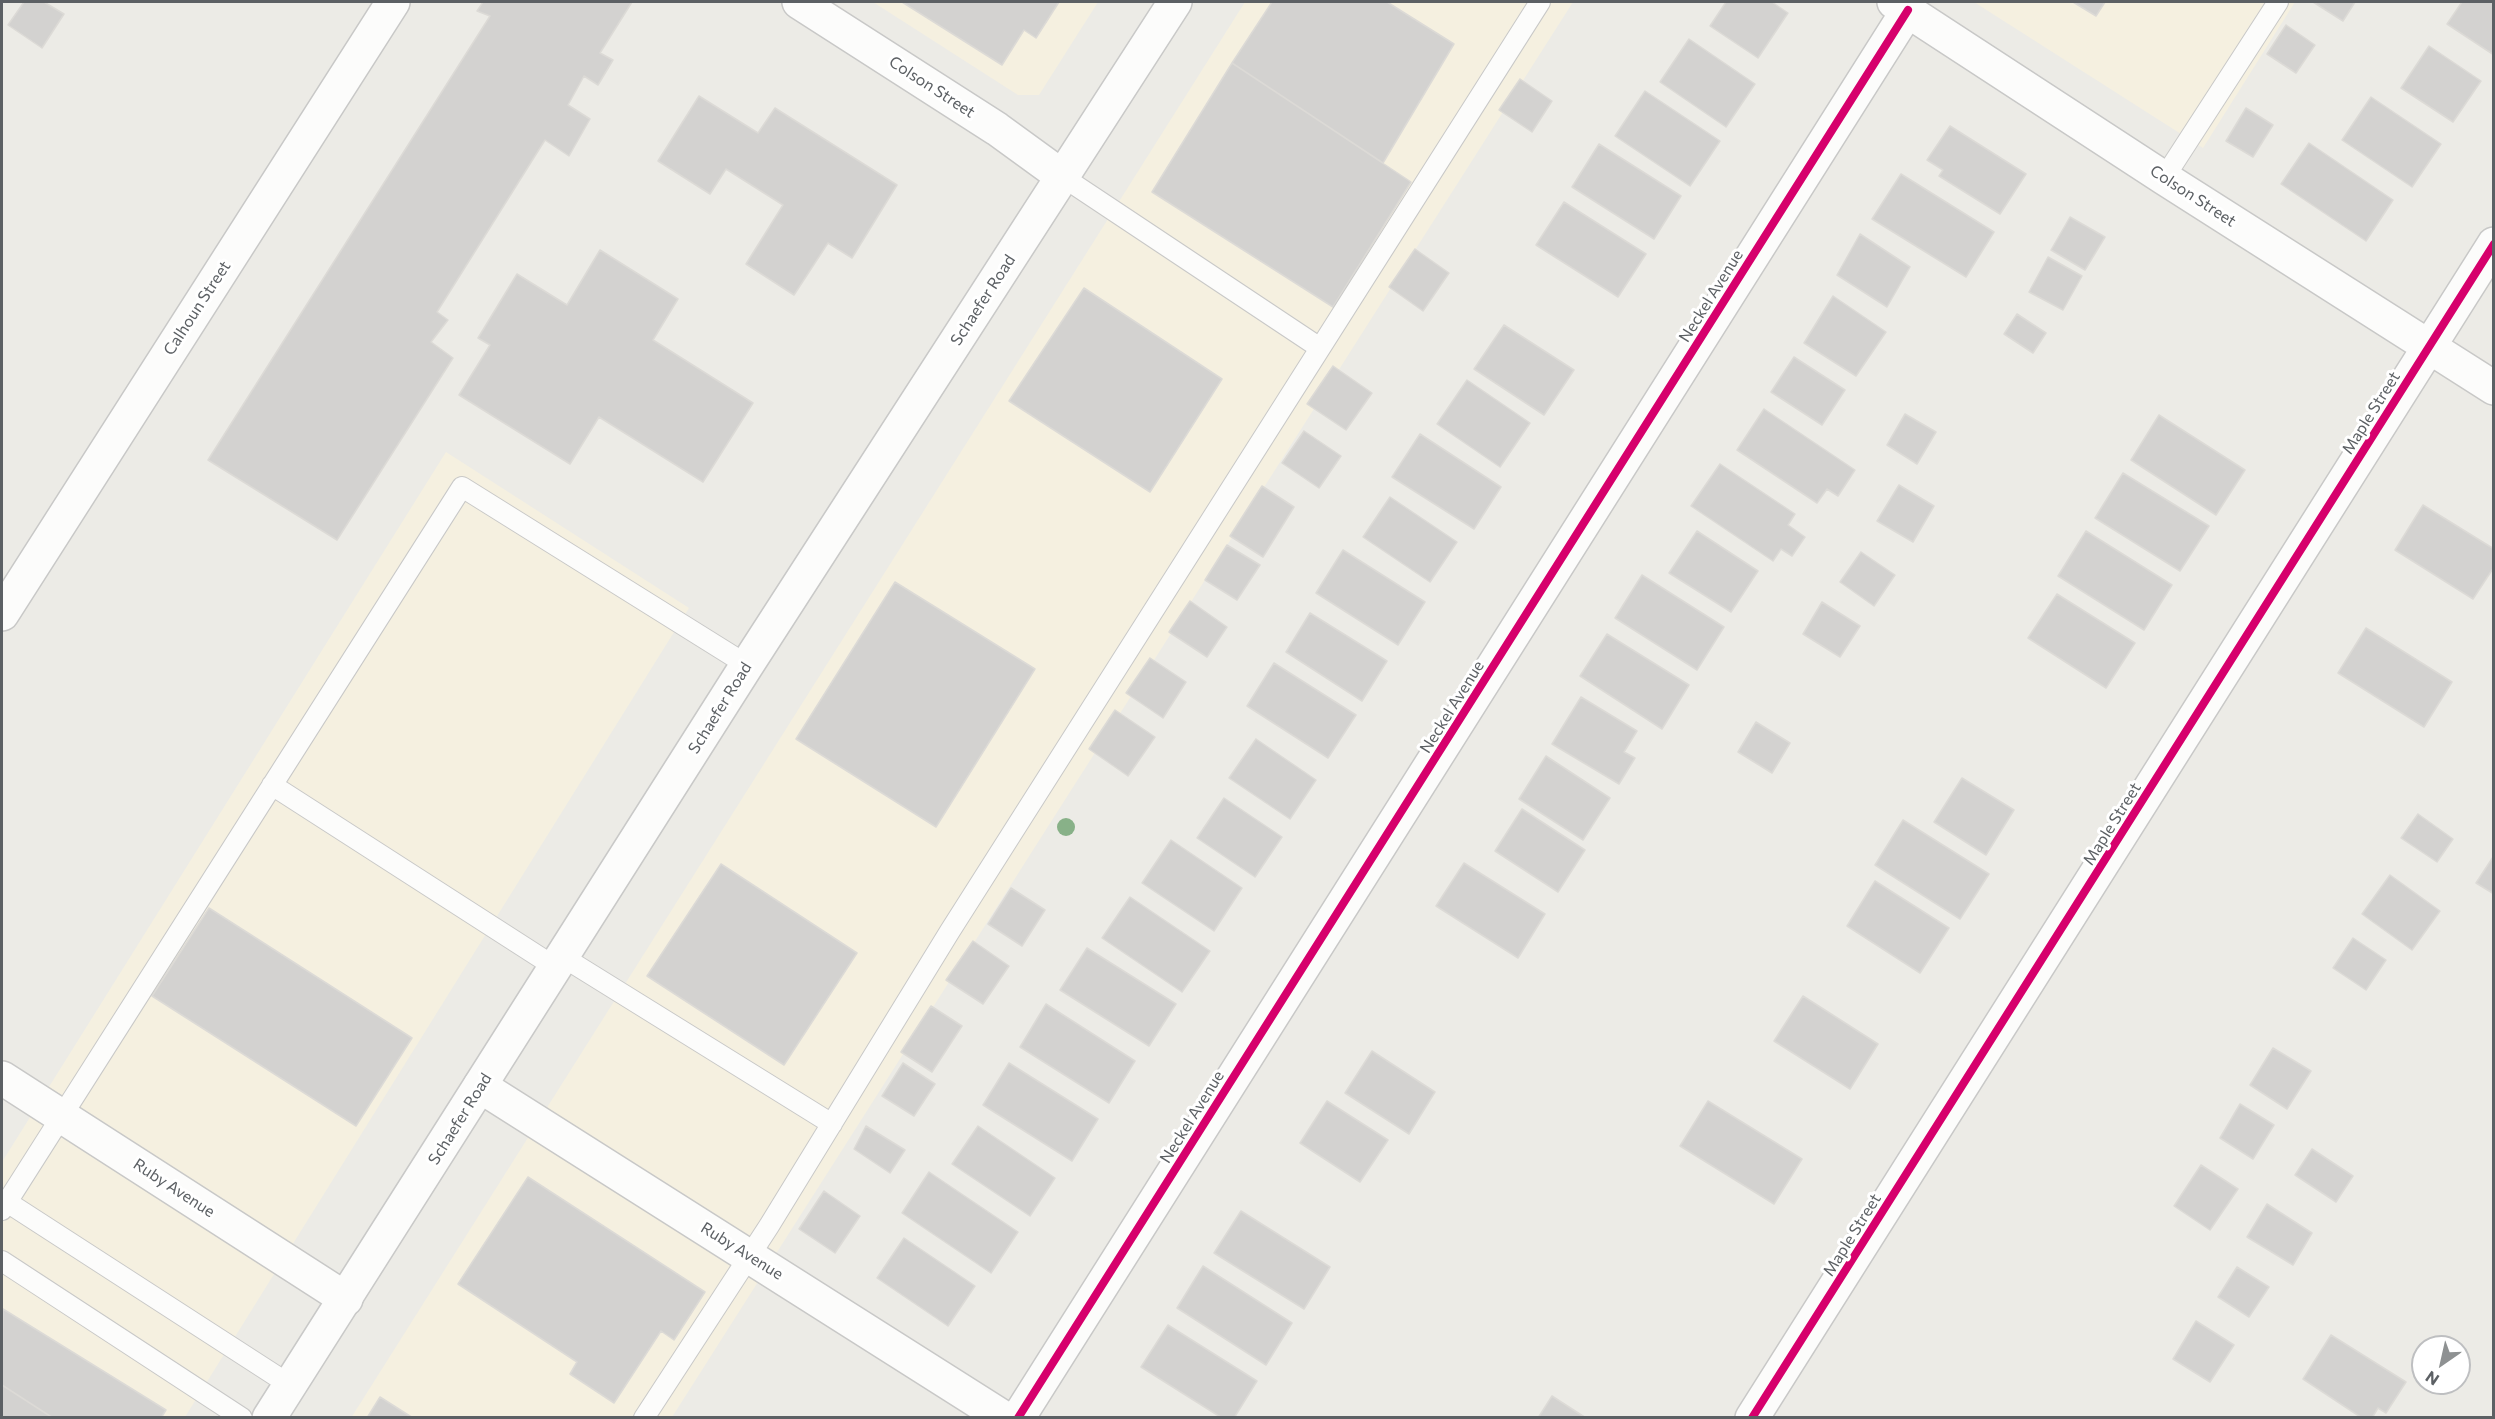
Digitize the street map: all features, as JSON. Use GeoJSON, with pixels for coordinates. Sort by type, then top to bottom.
{"type":"FeatureCollection","features":[{"type":"Feature","properties":{"kind":"street","name":"Calhoun Street"},"geometry":{"type":"LineString","coordinates":[[2,614],[393,2]]}},
{"type":"Feature","properties":{"kind":"street","name":"Colson Street"},"geometry":{"type":"LineString","coordinates":[[799,2],[997,129],[1063,177]]}},
{"type":"Feature","properties":{"kind":"street","name":"Schaefer Road"},"geometry":{"type":"LineString","coordinates":[[269,1418],[747,665],[1175,2]]}},
{"type":"Feature","properties":{"kind":"street","name":"Colson Street"},"geometry":{"type":"LineString","coordinates":[[1901,6],[2164,178],[2493,388]]}},
{"type":"Feature","properties":{"kind":"street","name":"Neckel Avenue"},"geometry":{"type":"LineString","coordinates":[[1018,1418],[1901,6]]}},
{"type":"Feature","properties":{"kind":"street","name":"Maple Street"},"geometry":{"type":"LineString","coordinates":[[1752,1418],[2493,244]]}},
{"type":"Feature","properties":{"kind":"street","name":"Ruby Avenue"},"geometry":{"type":"LineString","coordinates":[[2,1078],[346,1299]]}},
{"type":"Feature","properties":{"kind":"street","name":"Ruby Avenue"},"geometry":{"type":"LineString","coordinates":[[480,1086],[1004,1418]]}},
{"type":"Feature","properties":{"kind":"lane"},"geometry":{"type":"LineString","coordinates":[[644,1418],[750,1256],[950,931],[1540,2]]}},
{"type":"Feature","properties":{"kind":"lane"},"geometry":{"type":"LineString","coordinates":[[2164,178],[2278,2]]}},
{"type":"Feature","properties":{"kind":"lane"},"geometry":{"type":"LineString","coordinates":[[1063,177],[1320,348]]}},
{"type":"Feature","properties":{"kind":"lane"},"geometry":{"type":"LineString","coordinates":[[290,1385],[4,1206],[462,487],[747,665]]}},
{"type":"Feature","properties":{"kind":"lane"},"geometry":{"type":"LineString","coordinates":[[272,784],[559,962],[832,1124]]}},
{"type":"Feature","properties":{"kind":"lane"},"geometry":{"type":"LineString","coordinates":[[2,1261],[242,1418]]}},
{"type":"Feature","properties":{"kind":"shaded area"},"geometry":{"type":"Polygon","coordinates":[[[873,2],[1098,2],[1039,95],[1018,95],[873,2]]]}},
{"type":"Feature","properties":{"kind":"shaded area"},"geometry":{"type":"Polygon","coordinates":[[[1245,2],[1573,2],[672,1417],[351,1418],[1245,2]]]}},
{"type":"Feature","properties":{"kind":"shaded area"},"geometry":{"type":"Polygon","coordinates":[[[1974,2],[2295,2],[2203,148],[1974,2]]]}},
{"type":"Feature","properties":{"kind":"shaded area"},"geometry":{"type":"Polygon","coordinates":[[[446,452],[689,608],[185,1417],[2,1417],[2,1162],[446,452]]]}},
{"type":"Feature","properties":{"kind":"building"},"geometry":{"type":"Polygon","coordinates":[[[24,2],[44,2],[64,14],[42,48],[8,25],[24,2]]]}},
{"type":"Feature","properties":{"kind":"building"},"geometry":{"type":"Polygon","coordinates":[[[483,2],[632,2],[600,53],[613,60],[598,85],[584,76],[568,105],[590,119],[569,156],[545,140],[437,312],[448,320],[431,342],[453,358],[337,540],[208,460],[490,16],[477,11],[483,2]]]}},
{"type":"Feature","properties":{"kind":"building"},"geometry":{"type":"Polygon","coordinates":[[[902,2],[1059,2],[1036,38],[1024,30],[1002,65],[902,2]]]}},
{"type":"Feature","properties":{"kind":"building"},"geometry":{"type":"Polygon","coordinates":[[[1272,2],[1387,2],[1454,44],[1383,163],[1232,63],[1272,2]]]}},
{"type":"Feature","properties":{"kind":"building"},"geometry":{"type":"Polygon","coordinates":[[[1726,2],[1772,2],[1788,13],[1758,58],[1710,26],[1726,2]]]}},
{"type":"Feature","properties":{"kind":"building"},"geometry":{"type":"Polygon","coordinates":[[[2073,2],[2105,2],[2096,16],[2073,2]]]}},
{"type":"Feature","properties":{"kind":"building"},"geometry":{"type":"Polygon","coordinates":[[[2313,2],[2355,2],[2343,21],[2313,2]]]}},
{"type":"Feature","properties":{"kind":"building"},"geometry":{"type":"Polygon","coordinates":[[[2462,2],[2494,2],[2494,55],[2447,24],[2462,2]]]}},
{"type":"Feature","properties":{"kind":"building"},"geometry":{"type":"Polygon","coordinates":[[[2286,25],[2315,45],[2296,73],[2267,54],[2286,25]]]}},
{"type":"Feature","properties":{"kind":"building"},"geometry":{"type":"Polygon","coordinates":[[[1689,39],[1755,84],[1726,127],[1660,82],[1689,39]]]}},
{"type":"Feature","properties":{"kind":"building"},"geometry":{"type":"Polygon","coordinates":[[[2429,46],[2481,81],[2453,122],[2401,88],[2429,46]]]}},
{"type":"Feature","properties":{"kind":"building"},"geometry":{"type":"Polygon","coordinates":[[[1232,63],[1411,182],[1333,307],[1152,192],[1232,63]]]}},
{"type":"Feature","properties":{"kind":"building"},"geometry":{"type":"Polygon","coordinates":[[[1520,79],[1552,101],[1532,132],[1499,110],[1520,79]]]}},
{"type":"Feature","properties":{"kind":"building"},"geometry":{"type":"Polygon","coordinates":[[[1645,91],[1720,141],[1690,186],[1615,136],[1645,91]]]}},
{"type":"Feature","properties":{"kind":"building"},"geometry":{"type":"Polygon","coordinates":[[[699,96],[758,133],[775,108],[897,185],[852,258],[828,243],[794,295],[746,264],[783,205],[726,169],[710,194],[658,161],[699,96]]]}},
{"type":"Feature","properties":{"kind":"building"},"geometry":{"type":"Polygon","coordinates":[[[2371,97],[2441,144],[2412,187],[2342,140],[2371,97]]]}},
{"type":"Feature","properties":{"kind":"building"},"geometry":{"type":"Polygon","coordinates":[[[2246,108],[2273,125],[2253,157],[2226,141],[2246,108]]]}},
{"type":"Feature","properties":{"kind":"building"},"geometry":{"type":"Polygon","coordinates":[[[1950,126],[2026,174],[2000,214],[1939,176],[1943,170],[1927,160],[1950,126]]]}},
{"type":"Feature","properties":{"kind":"building"},"geometry":{"type":"Polygon","coordinates":[[[2309,143],[2393,200],[2366,241],[2281,184],[2309,143]]]}},
{"type":"Feature","properties":{"kind":"building"},"geometry":{"type":"Polygon","coordinates":[[[1599,144],[1681,196],[1654,239],[1572,187],[1599,144]]]}},
{"type":"Feature","properties":{"kind":"building"},"geometry":{"type":"Polygon","coordinates":[[[1901,174],[1994,232],[1966,277],[1872,219],[1901,174]]]}},
{"type":"Feature","properties":{"kind":"building"},"geometry":{"type":"Polygon","coordinates":[[[1564,202],[1646,254],[1618,297],[1536,245],[1564,202]]]}},
{"type":"Feature","properties":{"kind":"building"},"geometry":{"type":"Polygon","coordinates":[[[2070,217],[2105,237],[2085,270],[2051,250],[2070,217]]]}},
{"type":"Feature","properties":{"kind":"building"},"geometry":{"type":"Polygon","coordinates":[[[1860,234],[1910,267],[1887,307],[1837,275],[1860,234]]]}},
{"type":"Feature","properties":{"kind":"building"},"geometry":{"type":"Polygon","coordinates":[[[1415,249],[1449,273],[1423,311],[1389,287],[1415,249]]]}},
{"type":"Feature","properties":{"kind":"building"},"geometry":{"type":"Polygon","coordinates":[[[600,250],[678,299],[653,340],[753,403],[703,482],[599,417],[570,464],[459,395],[490,345],[478,338],[517,274],[567,305],[600,250]]]}},
{"type":"Feature","properties":{"kind":"building"},"geometry":{"type":"Polygon","coordinates":[[[2048,257],[2082,276],[2063,310],[2029,292],[2048,257]]]}},
{"type":"Feature","properties":{"kind":"building"},"geometry":{"type":"Polygon","coordinates":[[[1084,288],[1222,379],[1150,492],[1009,401],[1084,288]]]}},
{"type":"Feature","properties":{"kind":"building"},"geometry":{"type":"Polygon","coordinates":[[[1833,296],[1886,332],[1856,376],[1804,343],[1833,296]]]}},
{"type":"Feature","properties":{"kind":"building"},"geometry":{"type":"Polygon","coordinates":[[[2017,314],[2046,333],[2033,353],[2004,334],[2017,314]]]}},
{"type":"Feature","properties":{"kind":"building"},"geometry":{"type":"Polygon","coordinates":[[[1504,325],[1574,370],[1544,415],[1474,369],[1504,325]]]}},
{"type":"Feature","properties":{"kind":"building"},"geometry":{"type":"Polygon","coordinates":[[[1794,357],[1845,390],[1822,425],[1771,392],[1794,357]]]}},
{"type":"Feature","properties":{"kind":"building"},"geometry":{"type":"Polygon","coordinates":[[[1333,366],[1372,393],[1346,430],[1307,404],[1333,366]]]}},
{"type":"Feature","properties":{"kind":"building"},"geometry":{"type":"Polygon","coordinates":[[[1467,380],[1530,423],[1500,467],[1437,424],[1467,380]]]}},
{"type":"Feature","properties":{"kind":"building"},"geometry":{"type":"Polygon","coordinates":[[[1764,409],[1855,470],[1838,496],[1827,489],[1817,503],[1737,450],[1764,409]]]}},
{"type":"Feature","properties":{"kind":"building"},"geometry":{"type":"Polygon","coordinates":[[[1905,414],[1936,432],[1917,464],[1887,445],[1905,414]]]}},
{"type":"Feature","properties":{"kind":"building"},"geometry":{"type":"Polygon","coordinates":[[[2159,415],[2245,470],[2216,515],[2131,460],[2159,415]]]}},
{"type":"Feature","properties":{"kind":"building"},"geometry":{"type":"Polygon","coordinates":[[[1304,431],[1341,456],[1319,488],[1282,463],[1304,431]]]}},
{"type":"Feature","properties":{"kind":"building"},"geometry":{"type":"Polygon","coordinates":[[[1420,434],[1501,487],[1474,529],[1392,477],[1420,434]]]}},
{"type":"Feature","properties":{"kind":"building"},"geometry":{"type":"Polygon","coordinates":[[[1720,464],[1795,514],[1788,525],[1805,537],[1792,556],[1781,549],[1773,561],[1691,506],[1720,464]]]}},
{"type":"Feature","properties":{"kind":"building"},"geometry":{"type":"Polygon","coordinates":[[[2123,473],[2209,526],[2180,571],[2095,518],[2123,473]]]}},
{"type":"Feature","properties":{"kind":"building"},"geometry":{"type":"Polygon","coordinates":[[[1899,485],[1934,506],[1913,542],[1877,521],[1899,485]]]}},
{"type":"Feature","properties":{"kind":"building"},"geometry":{"type":"Polygon","coordinates":[[[1262,486],[1294,507],[1263,557],[1230,536],[1262,486]]]}},
{"type":"Feature","properties":{"kind":"building"},"geometry":{"type":"Polygon","coordinates":[[[1390,497],[1457,542],[1430,582],[1363,537],[1390,497]]]}},
{"type":"Feature","properties":{"kind":"building"},"geometry":{"type":"Polygon","coordinates":[[[2423,505],[2494,549],[2494,567],[2473,599],[2395,550],[2423,505]]]}},
{"type":"Feature","properties":{"kind":"building"},"geometry":{"type":"Polygon","coordinates":[[[1697,531],[1758,571],[1731,612],[1669,573],[1697,531]]]}},
{"type":"Feature","properties":{"kind":"building"},"geometry":{"type":"Polygon","coordinates":[[[2086,531],[2172,585],[2144,630],[2058,576],[2086,531]]]}},
{"type":"Feature","properties":{"kind":"building"},"geometry":{"type":"Polygon","coordinates":[[[1227,545],[1260,565],[1237,600],[1205,580],[1227,545]]]}},
{"type":"Feature","properties":{"kind":"building"},"geometry":{"type":"Polygon","coordinates":[[[1343,550],[1425,602],[1398,645],[1316,593],[1343,550]]]}},
{"type":"Feature","properties":{"kind":"building"},"geometry":{"type":"Polygon","coordinates":[[[1861,552],[1895,575],[1874,606],[1840,582],[1861,552]]]}},
{"type":"Feature","properties":{"kind":"building"},"geometry":{"type":"Polygon","coordinates":[[[1642,575],[1724,627],[1697,670],[1615,618],[1642,575]]]}},
{"type":"Feature","properties":{"kind":"building"},"geometry":{"type":"Polygon","coordinates":[[[895,582],[1035,669],[936,827],[796,739],[895,582]]]}},
{"type":"Feature","properties":{"kind":"building"},"geometry":{"type":"Polygon","coordinates":[[[2057,594],[2135,643],[2106,688],[2028,638],[2057,594]]]}},
{"type":"Feature","properties":{"kind":"building"},"geometry":{"type":"Polygon","coordinates":[[[1190,601],[1227,627],[1207,657],[1169,632],[1190,601]]]}},
{"type":"Feature","properties":{"kind":"building"},"geometry":{"type":"Polygon","coordinates":[[[1822,602],[1860,626],[1840,657],[1803,634],[1822,602]]]}},
{"type":"Feature","properties":{"kind":"building"},"geometry":{"type":"Polygon","coordinates":[[[1310,613],[1387,661],[1362,701],[1286,652],[1310,613]]]}},
{"type":"Feature","properties":{"kind":"building"},"geometry":{"type":"Polygon","coordinates":[[[2366,628],[2452,682],[2424,727],[2338,673],[2366,628]]]}},
{"type":"Feature","properties":{"kind":"building"},"geometry":{"type":"Polygon","coordinates":[[[1607,634],[1689,685],[1662,729],[1580,676],[1607,634]]]}},
{"type":"Feature","properties":{"kind":"building"},"geometry":{"type":"Polygon","coordinates":[[[1150,658],[1186,682],[1163,718],[1126,693],[1150,658]]]}},
{"type":"Feature","properties":{"kind":"building"},"geometry":{"type":"Polygon","coordinates":[[[1274,663],[1356,715],[1328,758],[1247,706],[1274,663]]]}},
{"type":"Feature","properties":{"kind":"building"},"geometry":{"type":"Polygon","coordinates":[[[1581,697],[1637,731],[1624,752],[1635,758],[1619,784],[1552,744],[1581,697]]]}},
{"type":"Feature","properties":{"kind":"building"},"geometry":{"type":"Polygon","coordinates":[[[1115,710],[1155,737],[1128,776],[1089,749],[1115,710]]]}},
{"type":"Feature","properties":{"kind":"building"},"geometry":{"type":"Polygon","coordinates":[[[1756,722],[1790,743],[1772,773],[1738,752],[1756,722]]]}},
{"type":"Feature","properties":{"kind":"building"},"geometry":{"type":"Polygon","coordinates":[[[1256,739],[1316,780],[1290,819],[1229,778],[1256,739]]]}},
{"type":"Feature","properties":{"kind":"building"},"geometry":{"type":"Polygon","coordinates":[[[1546,756],[1610,798],[1583,840],[1519,799],[1546,756]]]}},
{"type":"Feature","properties":{"kind":"building"},"geometry":{"type":"Polygon","coordinates":[[[1962,778],[2014,810],[1986,855],[1934,822],[1962,778]]]}},
{"type":"Feature","properties":{"kind":"building"},"geometry":{"type":"Polygon","coordinates":[[[1224,798],[1282,837],[1255,877],[1197,838],[1224,798]]]}},
{"type":"Feature","properties":{"kind":"building"},"geometry":{"type":"Polygon","coordinates":[[[1522,809],[1585,850],[1558,892],[1495,851],[1522,809]]]}},
{"type":"Feature","properties":{"kind":"building"},"geometry":{"type":"Polygon","coordinates":[[[2418,814],[2453,839],[2437,862],[2401,838],[2418,814]]]}},
{"type":"Feature","properties":{"kind":"building"},"geometry":{"type":"Polygon","coordinates":[[[1903,820],[1989,874],[1960,919],[1875,865],[1903,820]]]}},
{"type":"Feature","properties":{"kind":"building"},"geometry":{"type":"Polygon","coordinates":[[[1171,840],[1242,888],[1214,931],[1142,883],[1171,840]]]}},
{"type":"Feature","properties":{"kind":"building"},"geometry":{"type":"Polygon","coordinates":[[[2494,858],[2494,894],[2476,883],[2494,858]]]}},
{"type":"Feature","properties":{"kind":"building"},"geometry":{"type":"Polygon","coordinates":[[[1464,863],[1545,914],[1518,958],[1436,906],[1464,863]]]}},
{"type":"Feature","properties":{"kind":"building"},"geometry":{"type":"Polygon","coordinates":[[[721,864],[857,953],[784,1065],[647,976],[721,864]]]}},
{"type":"Feature","properties":{"kind":"building"},"geometry":{"type":"Polygon","coordinates":[[[2390,875],[2440,911],[2412,950],[2362,914],[2390,875]]]}},
{"type":"Feature","properties":{"kind":"building"},"geometry":{"type":"Polygon","coordinates":[[[1875,881],[1949,928],[1920,973],[1847,926],[1875,881]]]}},
{"type":"Feature","properties":{"kind":"building"},"geometry":{"type":"Polygon","coordinates":[[[1011,888],[1045,910],[1022,946],[988,924],[1011,888]]]}},
{"type":"Feature","properties":{"kind":"building"},"geometry":{"type":"Polygon","coordinates":[[[1130,897],[1210,951],[1182,992],[1102,938],[1130,897]]]}},
{"type":"Feature","properties":{"kind":"building"},"geometry":{"type":"Polygon","coordinates":[[[209,908],[412,1038],[356,1126],[152,996],[209,908]]]}},
{"type":"Feature","properties":{"kind":"building"},"geometry":{"type":"Polygon","coordinates":[[[2353,938],[2386,960],[2366,990],[2333,968],[2353,938]]]}},
{"type":"Feature","properties":{"kind":"building"},"geometry":{"type":"Polygon","coordinates":[[[973,941],[1009,966],[983,1004],[946,980],[973,941]]]}},
{"type":"Feature","properties":{"kind":"building"},"geometry":{"type":"Polygon","coordinates":[[[1087,948],[1176,1004],[1149,1046],[1060,990],[1087,948]]]}},
{"type":"Feature","properties":{"kind":"building"},"geometry":{"type":"Polygon","coordinates":[[[1803,996],[1878,1044],[1850,1089],[1774,1041],[1803,996]]]}},
{"type":"Feature","properties":{"kind":"building"},"geometry":{"type":"Polygon","coordinates":[[[1046,1004],[1135,1061],[1109,1103],[1020,1047],[1046,1004]]]}},
{"type":"Feature","properties":{"kind":"building"},"geometry":{"type":"Polygon","coordinates":[[[931,1006],[962,1026],[932,1072],[901,1052],[931,1006]]]}},
{"type":"Feature","properties":{"kind":"building"},"geometry":{"type":"Polygon","coordinates":[[[2273,1048],[2311,1071],[2287,1109],[2250,1085],[2273,1048]]]}},
{"type":"Feature","properties":{"kind":"building"},"geometry":{"type":"Polygon","coordinates":[[[1372,1051],[1435,1092],[1409,1134],[1345,1093],[1372,1051]]]}},
{"type":"Feature","properties":{"kind":"building"},"geometry":{"type":"Polygon","coordinates":[[[903,1063],[935,1084],[914,1116],[882,1096],[903,1063]]]}},
{"type":"Feature","properties":{"kind":"building"},"geometry":{"type":"Polygon","coordinates":[[[1009,1063],[1098,1119],[1072,1161],[983,1105],[1009,1063]]]}},
{"type":"Feature","properties":{"kind":"building"},"geometry":{"type":"Polygon","coordinates":[[[1327,1101],[1388,1140],[1360,1182],[1300,1143],[1327,1101]]]}},
{"type":"Feature","properties":{"kind":"building"},"geometry":{"type":"Polygon","coordinates":[[[1708,1101],[1802,1159],[1774,1204],[1680,1146],[1708,1101]]]}},
{"type":"Feature","properties":{"kind":"building"},"geometry":{"type":"Polygon","coordinates":[[[2240,1104],[2274,1125],[2253,1159],[2220,1138],[2240,1104]]]}},
{"type":"Feature","properties":{"kind":"building"},"geometry":{"type":"Polygon","coordinates":[[[866,1126],[905,1150],[890,1173],[854,1149],[866,1126]]]}},
{"type":"Feature","properties":{"kind":"building"},"geometry":{"type":"Polygon","coordinates":[[[978,1126],[1055,1178],[1030,1216],[952,1164],[978,1126]]]}},
{"type":"Feature","properties":{"kind":"building"},"geometry":{"type":"Polygon","coordinates":[[[2312,1149],[2353,1176],[2336,1202],[2295,1175],[2312,1149]]]}},
{"type":"Feature","properties":{"kind":"building"},"geometry":{"type":"Polygon","coordinates":[[[2201,1165],[2238,1189],[2210,1230],[2174,1206],[2201,1165]]]}},
{"type":"Feature","properties":{"kind":"building"},"geometry":{"type":"Polygon","coordinates":[[[929,1172],[1018,1232],[991,1273],[902,1213],[929,1172]]]}},
{"type":"Feature","properties":{"kind":"building"},"geometry":{"type":"Polygon","coordinates":[[[528,1177],[705,1292],[674,1340],[661,1331],[614,1403],[570,1374],[577,1362],[458,1284],[528,1177]]]}},
{"type":"Feature","properties":{"kind":"building"},"geometry":{"type":"Polygon","coordinates":[[[824,1191],[860,1216],[835,1253],[799,1229],[824,1191]]]}},
{"type":"Feature","properties":{"kind":"building"},"geometry":{"type":"Polygon","coordinates":[[[2267,1204],[2312,1233],[2293,1265],[2247,1237],[2267,1204]]]}},
{"type":"Feature","properties":{"kind":"building"},"geometry":{"type":"Polygon","coordinates":[[[1241,1211],[1330,1267],[1304,1309],[1214,1253],[1241,1211]]]}},
{"type":"Feature","properties":{"kind":"building"},"geometry":{"type":"Polygon","coordinates":[[[904,1238],[975,1286],[948,1326],[877,1278],[904,1238]]]}},
{"type":"Feature","properties":{"kind":"building"},"geometry":{"type":"Polygon","coordinates":[[[1203,1266],[1292,1323],[1266,1365],[1177,1308],[1203,1266]]]}},
{"type":"Feature","properties":{"kind":"building"},"geometry":{"type":"Polygon","coordinates":[[[2237,1267],[2269,1287],[2249,1317],[2218,1297],[2237,1267]]]}},
{"type":"Feature","properties":{"kind":"building"},"geometry":{"type":"Polygon","coordinates":[[[3,1309],[166,1410],[161,1418],[53,1418],[2,1385],[3,1309]]]}},
{"type":"Feature","properties":{"kind":"building"},"geometry":{"type":"Polygon","coordinates":[[[2196,1321],[2234,1345],[2210,1382],[2173,1359],[2196,1321]]]}},
{"type":"Feature","properties":{"kind":"building"},"geometry":{"type":"Polygon","coordinates":[[[1168,1325],[1257,1381],[1234,1418],[1222,1418],[1141,1367],[1168,1325]]]}},
{"type":"Feature","properties":{"kind":"building"},"geometry":{"type":"Polygon","coordinates":[[[2331,1335],[2406,1382],[2386,1413],[2378,1408],[2372,1418],[2362,1418],[2303,1379],[2331,1335]]]}},
{"type":"Feature","properties":{"kind":"building"},"geometry":{"type":"Polygon","coordinates":[[[2,1385],[53,1418],[2,1418],[2,1385]]]}},
{"type":"Feature","properties":{"kind":"building"},"geometry":{"type":"Polygon","coordinates":[[[1552,1396],[1586,1418],[1538,1418],[1552,1396]]]}},
{"type":"Feature","properties":{"kind":"building"},"geometry":{"type":"Polygon","coordinates":[[[380,1397],[413,1418],[367,1418],[380,1397]]]}},
{"type":"Feature","properties":{"kind":"cycle path"},"geometry":{"type":"LineString","coordinates":[[1018,1418],[1908,10]]}},
{"type":"Feature","properties":{"kind":"cycle path"},"geometry":{"type":"LineString","coordinates":[[1752,1418],[2494,244]]}}]}
